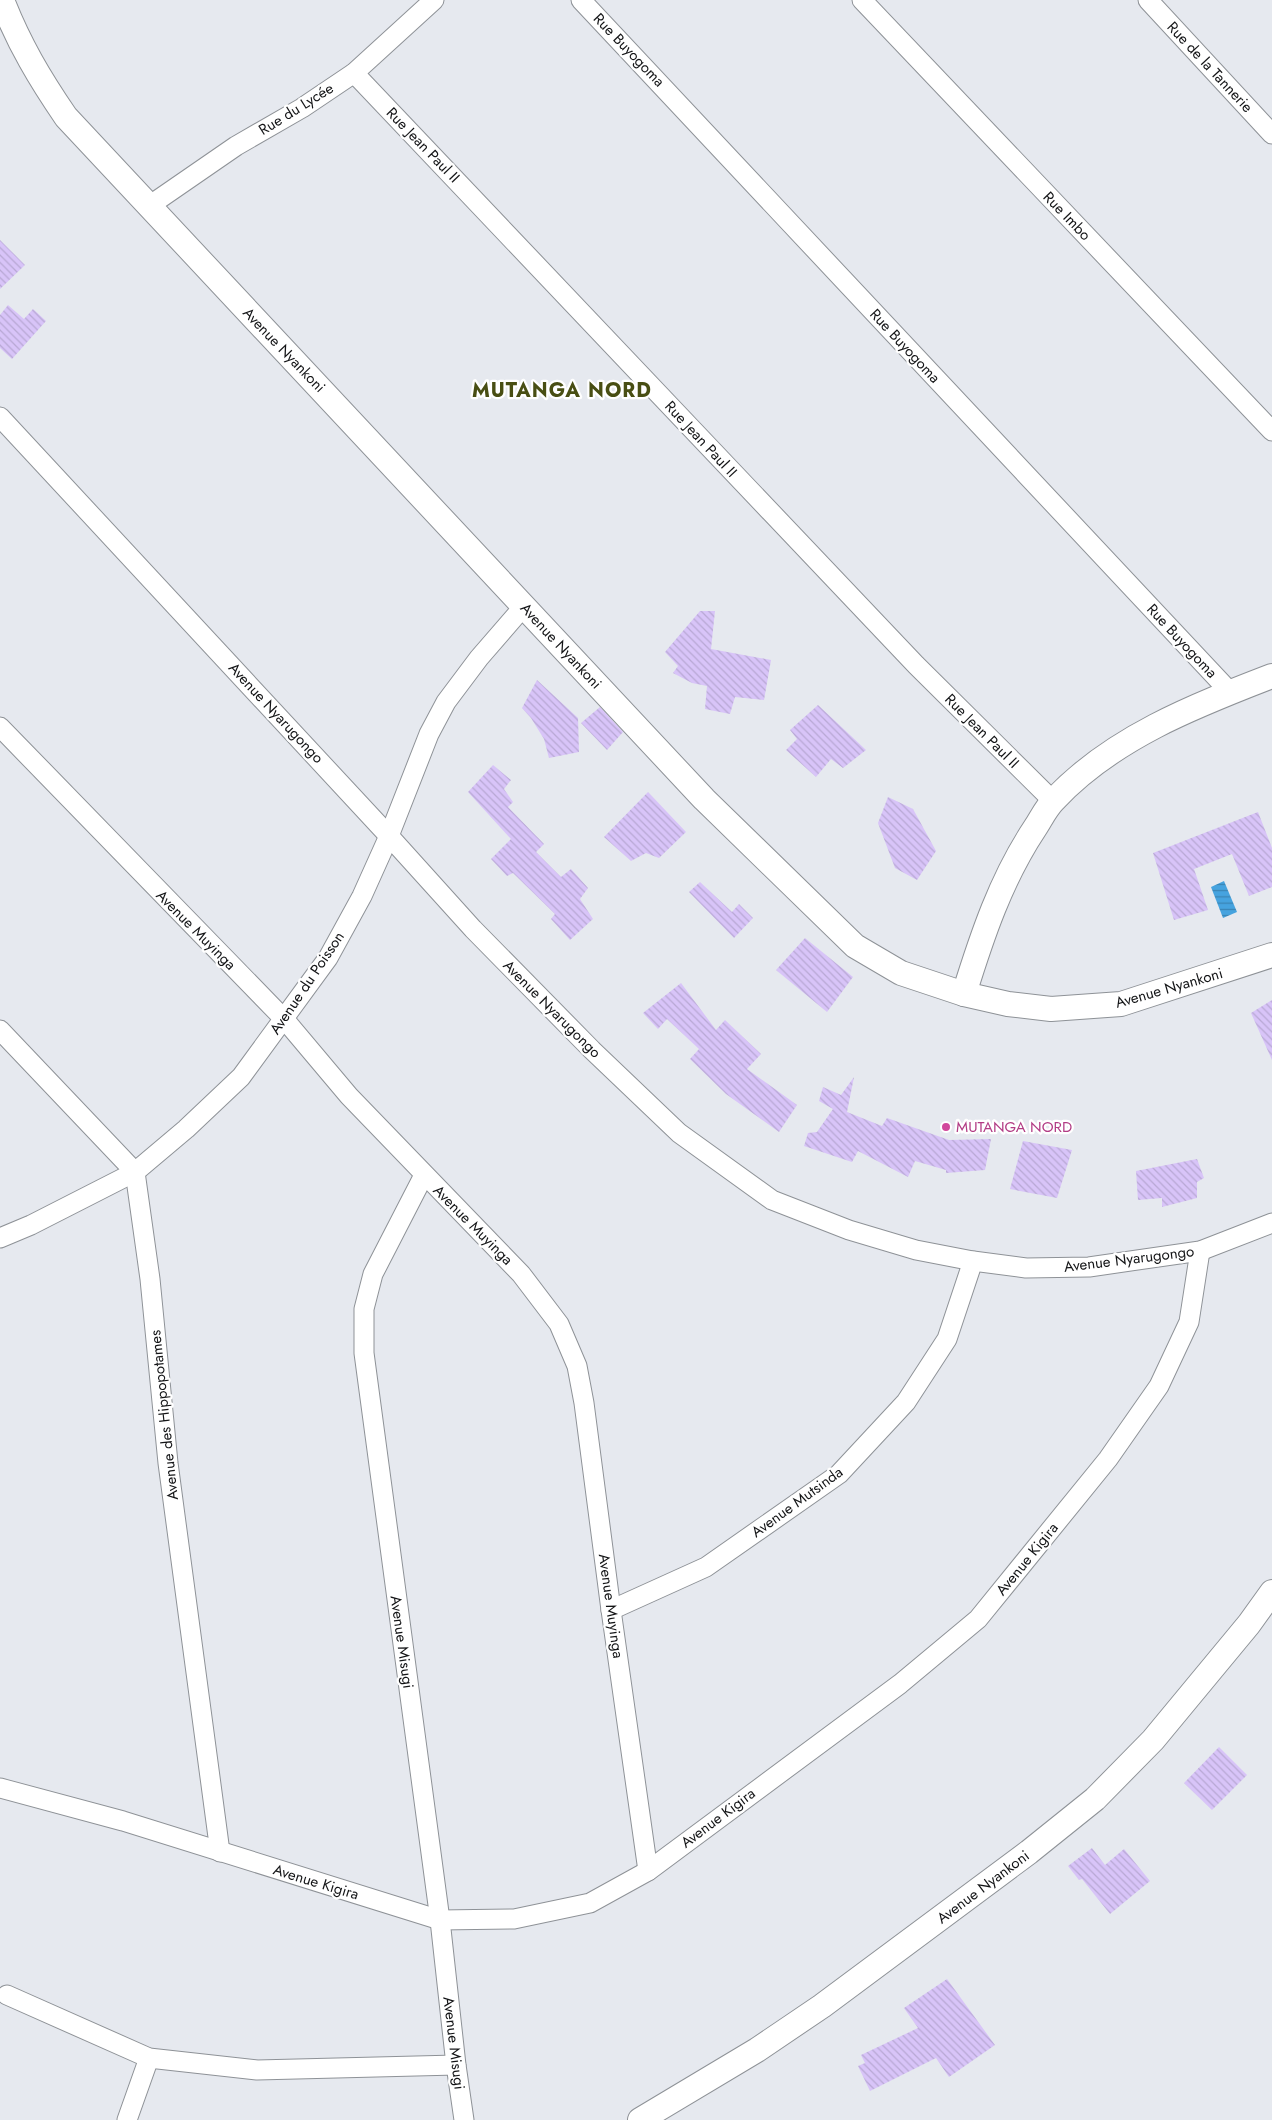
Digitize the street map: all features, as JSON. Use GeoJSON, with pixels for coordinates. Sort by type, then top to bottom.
{"type":"FeatureCollection","features":[{"type":"Feature","properties":{"kind":"street","name":"Avenue Nyankoni"},"geometry":{"type":"LineString","coordinates":[[2,0],[15,33],[45,86],[66,118],[376,446],[704,799],[855,946],[901,973],[964,994],[1008,1004],[1050,1009],[1121,1004],[1272,956]]}},
{"type":"Feature","properties":{"kind":"street","name":"Rue du Lycée"},"geometry":{"type":"LineString","coordinates":[[149,206],[236,146],[302,108],[354,73],[434,0]]}},
{"type":"Feature","properties":{"kind":"street","name":"Rue Buyogoma"},"geometry":{"type":"LineString","coordinates":[[581,0],[1230,692]]}},
{"type":"Feature","properties":{"kind":"street","name":"Rue Imbo"},"geometry":{"type":"LineString","coordinates":[[862,0],[1272,431]]}},
{"type":"Feature","properties":{"kind":"street","name":"Rue de la Tannerie"},"geometry":{"type":"LineString","coordinates":[[1148,0],[1272,134]]}},
{"type":"Feature","properties":{"kind":"street","name":"Rue Jean Paul II"},"geometry":{"type":"LineString","coordinates":[[354,73],[909,658],[1053,801]]}},
{"type":"Feature","properties":{"kind":"street","name":"Avenue Nyarugongo"},"geometry":{"type":"LineString","coordinates":[[0,417],[473,929],[592,1050],[679,1132],[772,1200],[849,1230],[916,1250],[973,1261],[1026,1268],[1089,1267],[1200,1251],[1272,1223]]}},
{"type":"Feature","properties":{"kind":"street","name":"Avenue du Poisson"},"geometry":{"type":"LineString","coordinates":[[0,1238],[31,1225],[135,1172],[242,1078],[328,958],[362,896],[389,836],[429,734],[446,702],[479,658],[524,606]]}},
{"type":"Feature","properties":{"kind":"street"},"geometry":{"type":"LineString","coordinates":[[964,994],[982,937],[1000,891],[1023,846],[1053,801],[1084,772],[1117,747],[1155,725],[1272,676]]}},
{"type":"Feature","properties":{"kind":"street","name":"Avenue Muyinga"},"geometry":{"type":"LineString","coordinates":[[0,728],[285,1020],[349,1096],[522,1274],[559,1324],[577,1366],[586,1412],[611,1610],[648,1871]]}},
{"type":"Feature","properties":{"kind":"street"},"geometry":{"type":"LineString","coordinates":[[0,1030],[135,1172]]}},
{"type":"Feature","properties":{"kind":"street","name":"Avenue des Hippopotames"},"geometry":{"type":"LineString","coordinates":[[135,1172],[150,1279],[168,1463],[220,1852]]}},
{"type":"Feature","properties":{"kind":"street","name":"Avenue Misugi"},"geometry":{"type":"LineString","coordinates":[[424,1175],[373,1274],[364,1309],[364,1353],[440,1920],[464,2120]]}},
{"type":"Feature","properties":{"kind":"street","name":"Avenue Kigira"},"geometry":{"type":"LineString","coordinates":[[0,1786],[123,1821],[440,1920],[514,1918],[590,1902],[648,1871],[900,1684],[978,1619],[1108,1459],[1159,1386],[1189,1322],[1200,1251]]}},
{"type":"Feature","properties":{"kind":"street","name":"Avenue Mutsinda"},"geometry":{"type":"LineString","coordinates":[[611,1610],[706,1567],[839,1474],[906,1402],[947,1339],[973,1261]]}},
{"type":"Feature","properties":{"kind":"street","name":"Avenue Nyankoni"},"geometry":{"type":"LineString","coordinates":[[640,2120],[750,2055],[822,2006],[1029,1852],[1095,1799],[1154,1740],[1249,1624],[1272,1592]]}},
{"type":"Feature","properties":{"kind":"street"},"geometry":{"type":"LineString","coordinates":[[7,1995],[149,2058],[257,2070],[456,2065]]}},
{"type":"Feature","properties":{"kind":"street"},"geometry":{"type":"LineString","coordinates":[[127,2120],[149,2058]]}},
{"type":"Feature","properties":{"kind":"water"},"geometry":{"type":"Polygon","coordinates":[[[1224,881],[1237,912],[1223,918],[1211,887],[1224,881]]]}},
{"type":"Feature","properties":{"kind":"building"},"geometry":{"type":"Polygon","coordinates":[[[0,240],[25,265],[0,289],[0,240]]]}},
{"type":"Feature","properties":{"kind":"building"},"geometry":{"type":"Polygon","coordinates":[[[8,305],[24,319],[33,309],[46,321],[12,359],[0,348],[0,315],[8,305]]]}},
{"type":"Feature","properties":{"kind":"building"},"geometry":{"type":"Polygon","coordinates":[[[700,611],[715,611],[711,649],[771,660],[764,700],[735,697],[730,714],[705,709],[707,686],[692,683],[673,673],[678,666],[665,652],[700,611]]]}},
{"type":"Feature","properties":{"kind":"building"},"geometry":{"type":"Polygon","coordinates":[[[537,680],[578,718],[579,752],[549,758],[544,739],[531,718],[522,708],[537,680]]]}},
{"type":"Feature","properties":{"kind":"building"},"geometry":{"type":"Polygon","coordinates":[[[818,705],[866,750],[843,768],[831,759],[816,777],[786,750],[797,739],[790,730],[818,705]]]}},
{"type":"Feature","properties":{"kind":"building"},"geometry":{"type":"Polygon","coordinates":[[[600,707],[623,732],[607,750],[581,723],[600,707]]]}},
{"type":"Feature","properties":{"kind":"building"},"geometry":{"type":"Polygon","coordinates":[[[493,765],[511,780],[504,789],[513,802],[508,807],[544,844],[536,852],[561,877],[571,869],[588,888],[580,899],[593,919],[570,940],[551,919],[555,914],[513,873],[507,876],[491,859],[511,839],[468,792],[493,765]]]}},
{"type":"Feature","properties":{"kind":"building"},"geometry":{"type":"Polygon","coordinates":[[[648,792],[686,832],[659,858],[646,853],[631,861],[604,837],[648,792]]]}},
{"type":"Feature","properties":{"kind":"building"},"geometry":{"type":"Polygon","coordinates":[[[888,797],[913,809],[936,851],[917,880],[895,868],[878,823],[888,797]]]}},
{"type":"Feature","properties":{"kind":"building"},"geometry":{"type":"Polygon","coordinates":[[[1258,812],[1272,848],[1272,887],[1249,896],[1232,854],[1194,869],[1208,910],[1174,920],[1153,853],[1258,812]]]}},
{"type":"Feature","properties":{"kind":"building"},"geometry":{"type":"Polygon","coordinates":[[[700,882],[732,912],[739,904],[753,918],[734,938],[689,892],[700,882]]]}},
{"type":"Feature","properties":{"kind":"building"},"geometry":{"type":"Polygon","coordinates":[[[805,938],[853,977],[827,1012],[776,970],[805,938]]]}},
{"type":"Feature","properties":{"kind":"building"},"geometry":{"type":"Polygon","coordinates":[[[681,983],[716,1030],[725,1020],[761,1054],[747,1069],[797,1105],[779,1132],[726,1094],[690,1059],[699,1049],[667,1019],[658,1029],[643,1013],[681,983]]]}},
{"type":"Feature","properties":{"kind":"building"},"geometry":{"type":"Polygon","coordinates":[[[1272,1000],[1272,1060],[1251,1013],[1272,1000]]]}},
{"type":"Feature","properties":{"kind":"building"},"geometry":{"type":"Polygon","coordinates":[[[854,1077],[847,1112],[882,1126],[887,1118],[949,1140],[991,1139],[985,1170],[946,1173],[946,1170],[915,1161],[908,1177],[858,1151],[852,1162],[804,1146],[808,1133],[817,1132],[833,1109],[819,1101],[823,1087],[841,1095],[854,1077]]]}},
{"type":"Feature","properties":{"kind":"building"},"geometry":{"type":"Polygon","coordinates":[[[1023,1141],[1072,1150],[1057,1198],[1010,1189],[1023,1141]]]}},
{"type":"Feature","properties":{"kind":"building"},"geometry":{"type":"Polygon","coordinates":[[[1197,1159],[1204,1178],[1197,1182],[1197,1198],[1162,1207],[1162,1198],[1138,1200],[1136,1171],[1197,1159]]]}},
{"type":"Feature","properties":{"kind":"building"},"geometry":{"type":"Polygon","coordinates":[[[1219,1747],[1247,1775],[1212,1810],[1184,1783],[1219,1747]]]}},
{"type":"Feature","properties":{"kind":"building"},"geometry":{"type":"Polygon","coordinates":[[[1092,1848],[1105,1865],[1124,1849],[1150,1881],[1110,1914],[1082,1879],[1079,1880],[1068,1866],[1092,1848]]]}},
{"type":"Feature","properties":{"kind":"building"},"geometry":{"type":"Polygon","coordinates":[[[947,1979],[995,2045],[949,2077],[936,2058],[870,2091],[858,2066],[865,2063],[861,2055],[918,2028],[904,2008],[947,1979]]]}},
{"type":"Feature","properties":{"kind":"place","name":"MUTANGA NORD"},"geometry":{"type":"Point","coordinates":[946,1127]}},
{"type":"Feature","properties":{"kind":"district","name":"MUTANGA NORD"},"geometry":{"type":"Point","coordinates":[562,390]}}]}
